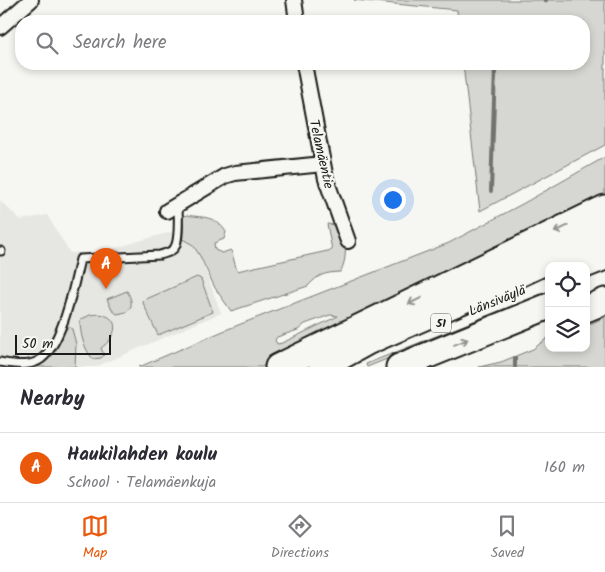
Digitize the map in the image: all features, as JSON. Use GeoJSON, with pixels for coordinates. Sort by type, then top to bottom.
{"type":"FeatureCollection","features":[{"type":"Feature","properties":{"kind":"highway"},"geometry":{"type":"LineString","coordinates":[[278,367],[605,208]]}},
{"type":"Feature","properties":{"kind":"highway"},"geometry":{"type":"LineString","coordinates":[[322,367],[367,342],[605,234]]}},
{"type":"Feature","properties":{"kind":"highway"},"geometry":{"type":"LineString","coordinates":[[590,263],[605,257]]}},
{"type":"Feature","properties":{"kind":"highway","name":"Länsiväylä"},"geometry":{"type":"LineString","coordinates":[[334,367],[545,281]]}},
{"type":"Feature","properties":{"kind":"highway"},"geometry":{"type":"LineString","coordinates":[[590,290],[605,284]]}},
{"type":"Feature","properties":{"kind":"highway"},"geometry":{"type":"LineString","coordinates":[[590,307],[605,301]]}},
{"type":"Feature","properties":{"kind":"highway","name":"Länsiväylä"},"geometry":{"type":"LineString","coordinates":[[399,367],[547,307]]}},
{"type":"Feature","properties":{"kind":"highway"},"geometry":{"type":"LineString","coordinates":[[443,367],[545,326]]}},
{"type":"Feature","properties":{"kind":"street"},"geometry":{"type":"LineString","coordinates":[[0,27],[31,0]]}},
{"type":"Feature","properties":{"kind":"street"},"geometry":{"type":"LineString","coordinates":[[294,0],[296,15]]}},
{"type":"Feature","properties":{"kind":"street","name":"Telamäentie"},"geometry":{"type":"LineString","coordinates":[[305,70],[323,164],[348,241]]}},
{"type":"Feature","properties":{"kind":"street"},"geometry":{"type":"LineString","coordinates":[[173,208],[225,176],[235,173],[323,164]]}},
{"type":"Feature","properties":{"kind":"lane"},"geometry":{"type":"LineString","coordinates":[[0,362],[20,366],[37,362],[51,348],[60,332],[80,259],[160,255],[174,247],[177,239],[173,208]]}},
{"type":"Feature","properties":{"kind":"shaded area"},"geometry":{"type":"Polygon","coordinates":[[[354,0],[605,0],[605,145],[480,211],[464,70],[590,70],[590,15],[457,15],[457,10],[354,0]]]}},
{"type":"Feature","properties":{"kind":"shaded area"},"geometry":{"type":"Polygon","coordinates":[[[605,157],[605,199],[262,367],[139,367],[228,329],[449,243],[605,157]],[[330,315],[305,324],[298,330],[277,337],[275,340],[277,344],[282,343],[338,316],[330,315]]]}},
{"type":"Feature","properties":{"kind":"shaded area"},"geometry":{"type":"Polygon","coordinates":[[[0,201],[21,220],[47,215],[70,253],[102,252],[170,232],[193,245],[200,256],[221,313],[95,367],[0,367],[0,201]]]}},
{"type":"Feature","properties":{"kind":"shaded area"},"geometry":{"type":"Polygon","coordinates":[[[186,215],[209,218],[222,227],[226,232],[224,239],[214,243],[215,250],[222,253],[231,250],[237,271],[332,250],[327,224],[334,226],[343,236],[345,259],[343,266],[340,272],[322,275],[308,286],[231,311],[215,288],[193,245],[179,237],[181,220],[186,215]]]}},
{"type":"Feature","properties":{"kind":"shaded area"},"geometry":{"type":"Polygon","coordinates":[[[197,277],[201,279],[213,312],[158,335],[143,303],[144,300],[197,277]]]}},
{"type":"Feature","properties":{"kind":"shaded area"},"geometry":{"type":"Polygon","coordinates":[[[127,291],[131,299],[131,307],[127,312],[117,314],[112,310],[107,299],[127,291]]]}},
{"type":"Feature","properties":{"kind":"shaded area"},"geometry":{"type":"Polygon","coordinates":[[[545,293],[545,296],[367,367],[366,364],[545,293]]]}},
{"type":"Feature","properties":{"kind":"shaded area"},"geometry":{"type":"Polygon","coordinates":[[[99,314],[111,319],[115,328],[111,338],[101,348],[104,355],[101,358],[93,359],[83,341],[80,320],[90,315],[99,314]]]}},
{"type":"Feature","properties":{"kind":"shaded area"},"geometry":{"type":"Polygon","coordinates":[[[605,317],[605,367],[479,367],[501,362],[533,349],[545,340],[545,352],[590,352],[590,324],[605,317]]]}},
{"type":"Feature","properties":{"kind":"shaded area"},"geometry":{"type":"Polygon","coordinates":[[[69,327],[72,329],[76,344],[75,367],[37,367],[54,352],[69,327]]]}},
{"type":"Feature","properties":{"kind":"waterway"},"geometry":{"type":"LineString","coordinates":[[491,191],[495,70]]}},
{"type":"Feature","properties":{"kind":"waterway"},"geometry":{"type":"LineString","coordinates":[[515,358],[515,367]]}},
{"type":"Feature","properties":{"kind":"place","name":"Haukilahden koulu"},"geometry":{"type":"Point","coordinates":[106,289]}}]}
